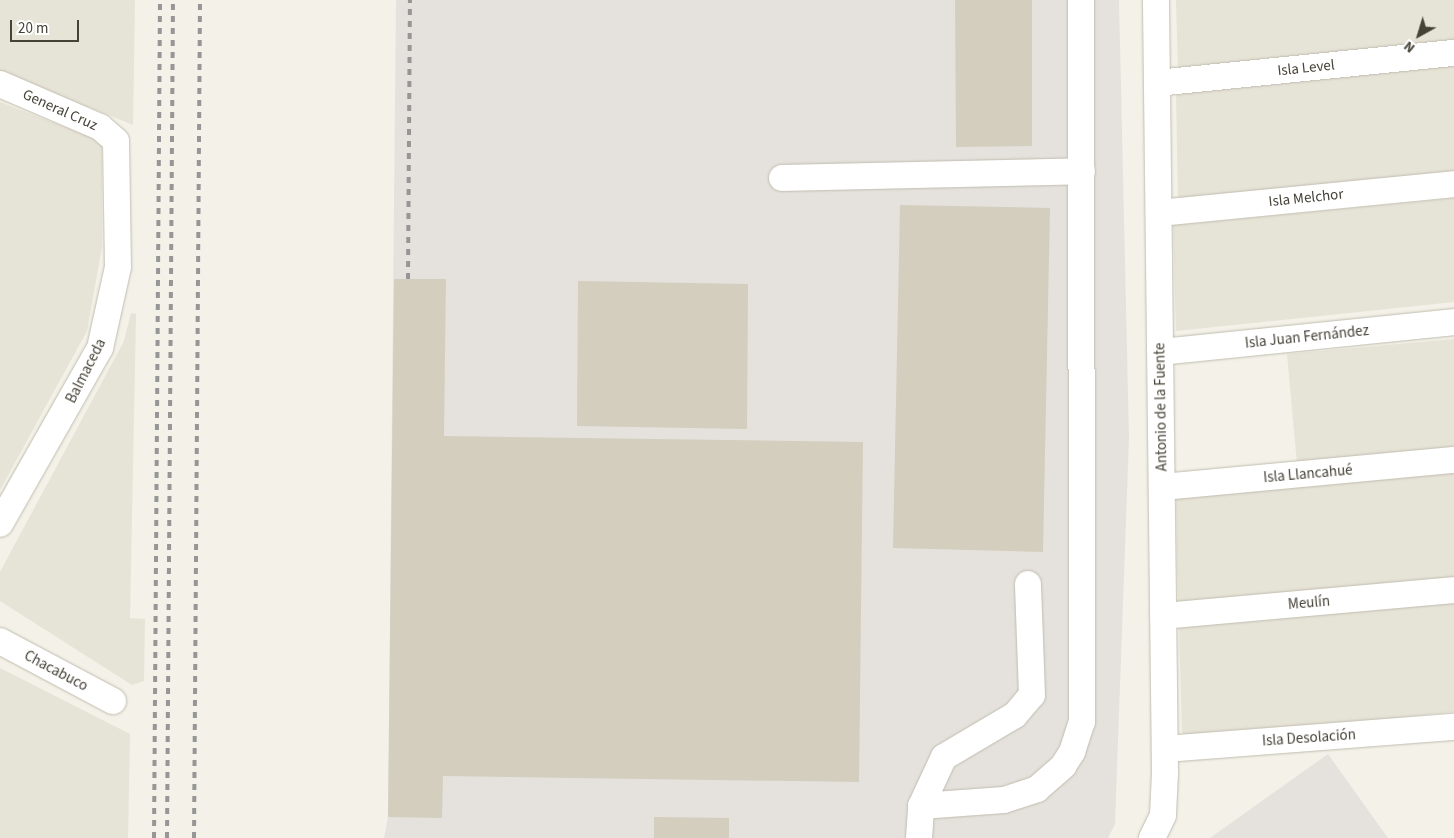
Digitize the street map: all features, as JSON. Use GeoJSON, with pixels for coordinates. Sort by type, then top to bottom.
{"type":"FeatureCollection","features":[{"type":"Feature","properties":{"kind":"street"},"geometry":{"type":"LineString","coordinates":[[921,806],[1021,796],[1052,779],[1068,759],[1078,738],[1083,705],[1081,0]]}},
{"type":"Feature","properties":{"kind":"street","name":"Antonio de la Fuente"},"geometry":{"type":"LineString","coordinates":[[1156,0],[1165,749],[1157,826]]}},
{"type":"Feature","properties":{"kind":"street","name":"Isla Level"},"geometry":{"type":"LineString","coordinates":[[1157,84],[1454,53]]}},
{"type":"Feature","properties":{"kind":"street","name":"General Cruz"},"geometry":{"type":"LineString","coordinates":[[0,84],[100,127],[116,141]]}},
{"type":"Feature","properties":{"kind":"street","name":"Balmaceda"},"geometry":{"type":"LineString","coordinates":[[0,524],[92,363],[104,335],[118,267],[116,141]]}},
{"type":"Feature","properties":{"kind":"street"},"geometry":{"type":"LineString","coordinates":[[782,178],[1082,171]]}},
{"type":"Feature","properties":{"kind":"street","name":"Isla Melchor"},"geometry":{"type":"LineString","coordinates":[[1159,213],[1454,184]]}},
{"type":"Feature","properties":{"kind":"street","name":"Isla Juan Fernández"},"geometry":{"type":"LineString","coordinates":[[1160,352],[1454,322]]}},
{"type":"Feature","properties":{"kind":"street","name":"Isla Llancahué"},"geometry":{"type":"LineString","coordinates":[[1162,488],[1454,460]]}},
{"type":"Feature","properties":{"kind":"street"},"geometry":{"type":"LineString","coordinates":[[919,838],[921,806],[944,757],[1015,715],[1032,695],[1028,584]]}},
{"type":"Feature","properties":{"kind":"street","name":"Meulín"},"geometry":{"type":"LineString","coordinates":[[1163,616],[1454,590]]}},
{"type":"Feature","properties":{"kind":"street","name":"Chacabuco"},"geometry":{"type":"LineString","coordinates":[[0,641],[113,701]]}},
{"type":"Feature","properties":{"kind":"street","name":"Isla Desolación"},"geometry":{"type":"LineString","coordinates":[[1165,749],[1454,727]]}},
{"type":"Feature","properties":{"kind":"shaded area"},"geometry":{"type":"Polygon","coordinates":[[[0,0],[135,0],[133,125],[0,71],[0,0]]]}},
{"type":"Feature","properties":{"kind":"shaded area"},"geometry":{"type":"Polygon","coordinates":[[[396,0],[1119,0],[1129,438],[1115,824],[1108,838],[384,838],[388,817],[396,0]]]}},
{"type":"Feature","properties":{"kind":"shaded area"},"geometry":{"type":"Polygon","coordinates":[[[1176,0],[1454,0],[1454,44],[1178,70],[1176,0]]]}},
{"type":"Feature","properties":{"kind":"shaded area"},"geometry":{"type":"Polygon","coordinates":[[[1454,65],[1454,173],[1178,201],[1176,91],[1454,65]]]}},
{"type":"Feature","properties":{"kind":"shaded area"},"geometry":{"type":"Polygon","coordinates":[[[0,102],[95,139],[102,146],[102,247],[87,331],[0,490],[0,102]]]}},
{"type":"Feature","properties":{"kind":"shaded area"},"geometry":{"type":"Polygon","coordinates":[[[1454,198],[1454,302],[1176,331],[1173,225],[1454,198]]]}},
{"type":"Feature","properties":{"kind":"shaded area"},"geometry":{"type":"Polygon","coordinates":[[[131,313],[136,314],[130,618],[145,619],[144,681],[132,685],[0,601],[0,572],[124,341],[131,313]]]}},
{"type":"Feature","properties":{"kind":"shaded area"},"geometry":{"type":"Polygon","coordinates":[[[1454,339],[1454,448],[1297,463],[1287,354],[1454,339]]]}},
{"type":"Feature","properties":{"kind":"shaded area"},"geometry":{"type":"Polygon","coordinates":[[[1454,470],[1454,581],[1178,607],[1176,497],[1454,470]]]}},
{"type":"Feature","properties":{"kind":"shaded area"},"geometry":{"type":"Polygon","coordinates":[[[1454,600],[1454,712],[1188,738],[1182,732],[1179,627],[1454,600]]]}},
{"type":"Feature","properties":{"kind":"shaded area"},"geometry":{"type":"Polygon","coordinates":[[[0,668],[130,734],[128,838],[0,838],[0,668]]]}},
{"type":"Feature","properties":{"kind":"shaded area"},"geometry":{"type":"Polygon","coordinates":[[[1328,754],[1388,838],[1210,838],[1328,754]]]}},
{"type":"Feature","properties":{"kind":"building"},"geometry":{"type":"Polygon","coordinates":[[[955,0],[1032,0],[1032,146],[956,147],[955,0]]]}},
{"type":"Feature","properties":{"kind":"building"},"geometry":{"type":"Polygon","coordinates":[[[900,205],[1050,208],[1043,552],[893,548],[900,205]]]}},
{"type":"Feature","properties":{"kind":"building"},"geometry":{"type":"Polygon","coordinates":[[[394,279],[446,279],[444,436],[863,442],[859,782],[443,776],[442,818],[388,817],[394,279]]]}},
{"type":"Feature","properties":{"kind":"building"},"geometry":{"type":"Polygon","coordinates":[[[578,281],[748,284],[747,429],[577,426],[578,281]]]}},
{"type":"Feature","properties":{"kind":"building"},"geometry":{"type":"Polygon","coordinates":[[[654,817],[729,818],[729,838],[654,838],[654,817]]]}},
{"type":"Feature","properties":{"kind":"railway"},"geometry":{"type":"LineString","coordinates":[[154,838],[160,0]]}},
{"type":"Feature","properties":{"kind":"railway"},"geometry":{"type":"LineString","coordinates":[[167,838],[173,0]]}},
{"type":"Feature","properties":{"kind":"railway"},"geometry":{"type":"LineString","coordinates":[[194,838],[200,0]]}},
{"type":"Feature","properties":{"kind":"railway"},"geometry":{"type":"LineString","coordinates":[[408,279],[410,0]]}}]}
